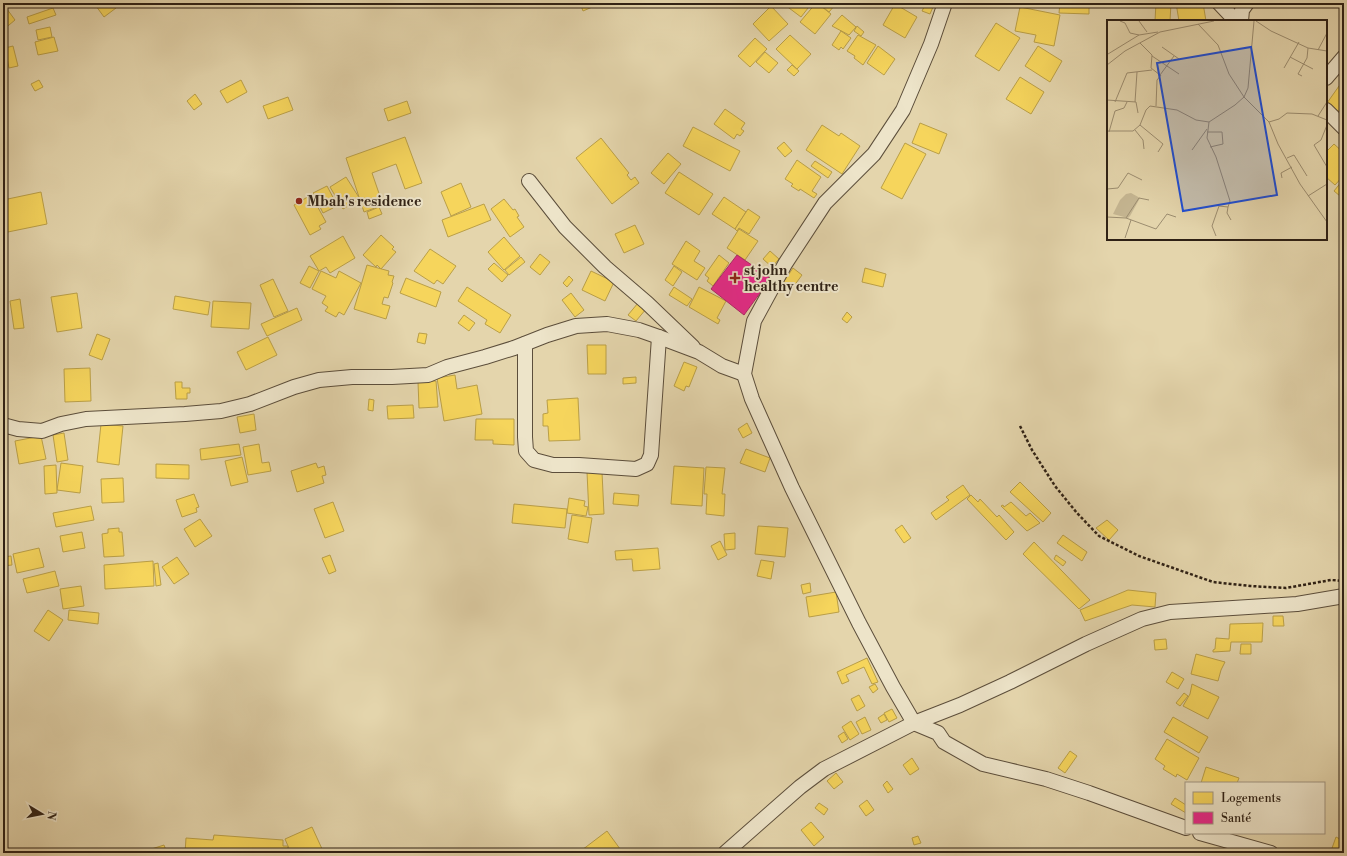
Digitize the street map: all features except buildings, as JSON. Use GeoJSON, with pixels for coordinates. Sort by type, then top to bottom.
{"type":"FeatureCollection","features":[{"type":"Feature","properties":{"kind":"street"},"geometry":{"type":"LineString","coordinates":[[945,3],[931,44],[904,110],[874,154],[826,203],[785,264],[754,321],[744,374],[752,399],[792,488],[859,623],[914,723],[938,733],[944,742],[983,764],[1046,779],[1185,828]]}},
{"type":"Feature","properties":{"kind":"street"},"geometry":{"type":"LineString","coordinates":[[1219,3],[1235,20]]}},
{"type":"Feature","properties":{"kind":"street"},"geometry":{"type":"LineString","coordinates":[[1241,20],[1242,10],[1247,3]]}},
{"type":"Feature","properties":{"kind":"street"},"geometry":{"type":"LineString","coordinates":[[1327,77],[1344,57]]}},
{"type":"Feature","properties":{"kind":"street"},"geometry":{"type":"LineString","coordinates":[[1327,111],[1344,128]]}},
{"type":"Feature","properties":{"kind":"street"},"geometry":{"type":"LineString","coordinates":[[529,181],[570,232],[699,352]]}},
{"type":"Feature","properties":{"kind":"street"},"geometry":{"type":"LineString","coordinates":[[3,425],[18,430],[42,431],[61,424],[86,419],[221,411],[250,404],[294,387],[319,380],[352,377],[428,375],[447,367],[485,357],[576,326],[607,324],[639,330],[699,352],[722,366],[744,374]]}},
{"type":"Feature","properties":{"kind":"street"},"geometry":{"type":"LineString","coordinates":[[525,344],[526,451],[534,460],[553,465],[579,464],[636,469],[647,464],[651,455],[659,337]]}},
{"type":"Feature","properties":{"kind":"street"},"geometry":{"type":"LineString","coordinates":[[725,853],[800,787],[824,769],[914,723],[967,702],[1086,644],[1142,619],[1170,612],[1297,604],[1344,596]]}},
{"type":"Feature","properties":{"kind":"street"},"geometry":{"type":"LineString","coordinates":[[1204,834],[1271,853]]}},
{"type":"Feature","properties":{"kind":"path"},"geometry":{"type":"LineString","coordinates":[[1020,426],[1032,450],[1055,486],[1077,513],[1099,536],[1139,556],[1213,582],[1286,588],[1331,580],[1344,581]]}},
{"type":"Feature","properties":{"kind":"place","name":"Mbah's residence"},"geometry":{"type":"Point","coordinates":[299,201]}},
{"type":"Feature","properties":{"kind":"place","name":"st john healthy centre"},"geometry":{"type":"Point","coordinates":[735,278]}}]}
